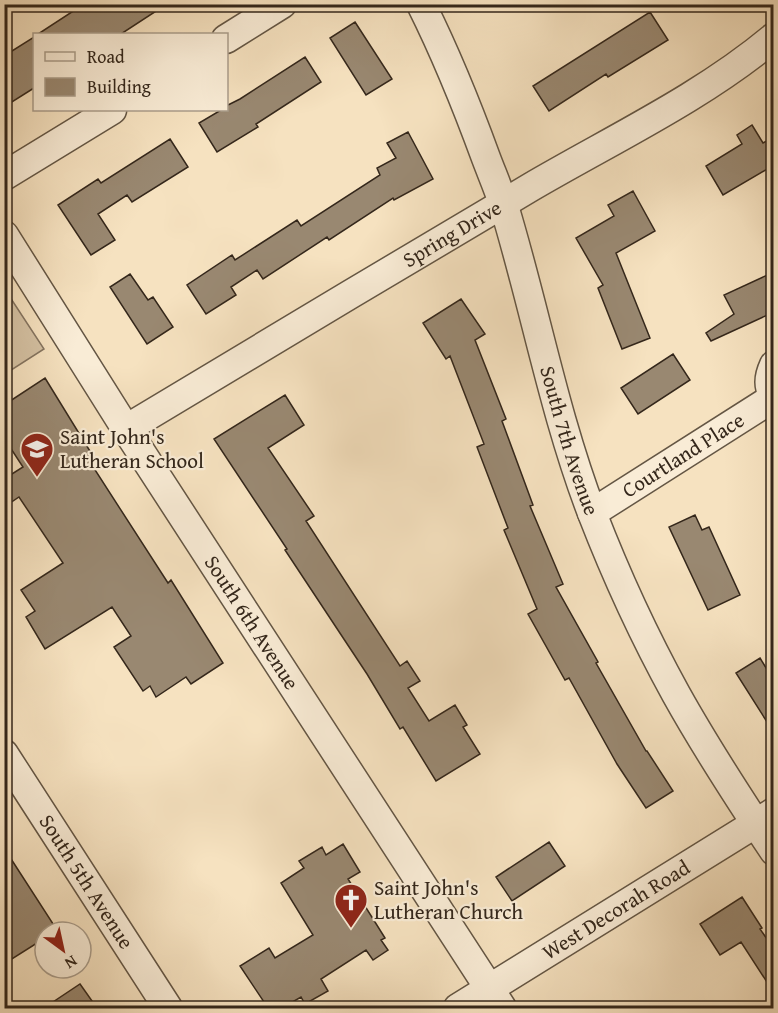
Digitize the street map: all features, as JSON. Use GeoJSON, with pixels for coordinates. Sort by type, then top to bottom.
{"type":"FeatureCollection","features":[{"type":"Feature","properties":{"kind":"street"},"geometry":{"type":"LineString","coordinates":[[228,38],[282,4]]}},
{"type":"Feature","properties":{"kind":"street","name":"South 7th Avenue"},"geometry":{"type":"LineString","coordinates":[[421,4],[472,118],[503,204],[560,413],[592,513],[631,606],[676,693],[737,795],[765,818],[774,851]]}},
{"type":"Feature","properties":{"kind":"street","name":"Spring Drive"},"geometry":{"type":"LineString","coordinates":[[126,429],[503,204],[705,87],[774,37]]}},
{"type":"Feature","properties":{"kind":"street"},"geometry":{"type":"LineString","coordinates":[[4,176],[110,111]]}},
{"type":"Feature","properties":{"kind":"street","name":"South 6th Avenue"},"geometry":{"type":"LineString","coordinates":[[4,235],[126,429],[495,999]]}},
{"type":"Feature","properties":{"kind":"street","name":"Courtland Place"},"geometry":{"type":"LineString","coordinates":[[592,513],[773,398],[769,387],[769,375],[774,365]]}},
{"type":"Feature","properties":{"kind":"street","name":"South 5th Avenue"},"geometry":{"type":"LineString","coordinates":[[4,754],[168,1008]]}},
{"type":"Feature","properties":{"kind":"street","name":"West Decorah Road"},"geometry":{"type":"LineString","coordinates":[[458,1008],[495,999],[765,818]]}},
{"type":"Feature","properties":{"kind":"shaded area"},"geometry":{"type":"Polygon","coordinates":[[[4,288],[44,349],[5,374],[4,374],[4,288]]]}},
{"type":"Feature","properties":{"kind":"building"},"geometry":{"type":"Polygon","coordinates":[[[84,4],[167,4],[123,33],[40,33],[84,4]]]}},
{"type":"Feature","properties":{"kind":"building"},"geometry":{"type":"Polygon","coordinates":[[[650,12],[668,40],[608,77],[606,74],[549,111],[533,86],[650,12]]]}},
{"type":"Feature","properties":{"kind":"building"},"geometry":{"type":"Polygon","coordinates":[[[355,22],[392,79],[366,95],[330,38],[355,22]]]}},
{"type":"Feature","properties":{"kind":"building"},"geometry":{"type":"Polygon","coordinates":[[[33,38],[33,89],[4,107],[4,56],[33,38]]]}},
{"type":"Feature","properties":{"kind":"building"},"geometry":{"type":"Polygon","coordinates":[[[305,57],[321,82],[256,124],[258,127],[217,152],[199,123],[219,111],[228,111],[228,105],[305,57]]]}},
{"type":"Feature","properties":{"kind":"building"},"geometry":{"type":"Polygon","coordinates":[[[752,125],[763,143],[774,137],[774,165],[723,195],[706,166],[742,144],[737,135],[752,125]]]}},
{"type":"Feature","properties":{"kind":"building"},"geometry":{"type":"Polygon","coordinates":[[[408,132],[433,179],[394,200],[393,198],[329,240],[327,237],[263,279],[257,270],[231,287],[236,295],[206,314],[187,285],[232,255],[235,260],[297,220],[301,226],[380,175],[377,168],[396,158],[387,143],[408,132]]]}},
{"type":"Feature","properties":{"kind":"building"},"geometry":{"type":"Polygon","coordinates":[[[170,139],[188,167],[132,202],[127,195],[98,214],[115,240],[91,255],[58,205],[98,179],[101,183],[170,139]]]}},
{"type":"Feature","properties":{"kind":"building"},"geometry":{"type":"Polygon","coordinates":[[[633,191],[655,231],[616,253],[650,338],[622,349],[598,288],[603,285],[576,238],[614,216],[608,205],[633,191]]]}},
{"type":"Feature","properties":{"kind":"building"},"geometry":{"type":"Polygon","coordinates":[[[774,272],[774,312],[711,341],[706,333],[734,314],[724,295],[774,272]]]}},
{"type":"Feature","properties":{"kind":"building"},"geometry":{"type":"Polygon","coordinates":[[[130,274],[148,300],[153,297],[173,327],[147,344],[110,287],[130,274]]]}},
{"type":"Feature","properties":{"kind":"building"},"geometry":{"type":"Polygon","coordinates":[[[461,299],[485,334],[475,340],[506,419],[502,421],[533,505],[530,506],[563,584],[556,587],[646,751],[673,791],[646,808],[617,764],[569,678],[565,680],[528,614],[537,609],[504,530],[508,528],[477,447],[484,444],[450,356],[446,359],[423,323],[461,299]]]}},
{"type":"Feature","properties":{"kind":"building"},"geometry":{"type":"Polygon","coordinates":[[[673,354],[690,380],[638,414],[621,388],[673,354]]]}},
{"type":"Feature","properties":{"kind":"building"},"geometry":{"type":"Polygon","coordinates":[[[45,378],[93,456],[88,459],[168,583],[171,580],[223,663],[191,684],[186,677],[156,697],[150,686],[143,691],[114,647],[131,636],[112,607],[45,649],[26,617],[35,611],[21,590],[63,563],[19,497],[4,507],[4,479],[23,467],[4,438],[4,405],[45,378]]]}},
{"type":"Feature","properties":{"kind":"building"},"geometry":{"type":"Polygon","coordinates":[[[285,395],[304,425],[268,448],[314,516],[306,521],[400,666],[407,661],[420,681],[408,688],[429,721],[455,705],[467,725],[463,727],[480,754],[436,781],[403,727],[400,729],[367,674],[285,550],[287,549],[214,439],[285,395]]]}},
{"type":"Feature","properties":{"kind":"building"},"geometry":{"type":"Polygon","coordinates":[[[695,515],[702,530],[709,527],[740,595],[708,610],[669,527],[695,515]]]}},
{"type":"Feature","properties":{"kind":"building"},"geometry":{"type":"Polygon","coordinates":[[[760,658],[774,681],[774,733],[736,673],[760,658]]]}},
{"type":"Feature","properties":{"kind":"building"},"geometry":{"type":"Polygon","coordinates":[[[549,842],[565,866],[512,901],[496,877],[549,842]]]}},
{"type":"Feature","properties":{"kind":"building","name":"Saint John's Lutheran Church"},"geometry":{"type":"Polygon","coordinates":[[[343,844],[360,872],[348,879],[385,938],[381,940],[388,950],[373,960],[366,950],[321,979],[328,991],[305,1004],[301,997],[282,1008],[268,1008],[240,966],[269,948],[275,958],[313,935],[281,883],[304,868],[299,861],[322,847],[326,855],[343,844]]]}},
{"type":"Feature","properties":{"kind":"building"},"geometry":{"type":"Polygon","coordinates":[[[4,848],[51,920],[33,920],[33,946],[4,964],[4,848]]]}},
{"type":"Feature","properties":{"kind":"building"},"geometry":{"type":"Polygon","coordinates":[[[742,897],[774,949],[774,993],[741,942],[720,955],[700,924],[742,897]]]}},
{"type":"Feature","properties":{"kind":"building"},"geometry":{"type":"Polygon","coordinates":[[[80,984],[97,1008],[44,1008],[80,984]]]}},
{"type":"Feature","properties":{"kind":"place","name":"Saint John's Lutheran School"},"geometry":{"type":"Point","coordinates":[37,478]}},
{"type":"Feature","properties":{"kind":"place","name":"Saint John's Lutheran Church"},"geometry":{"type":"Point","coordinates":[351,929]}}]}
